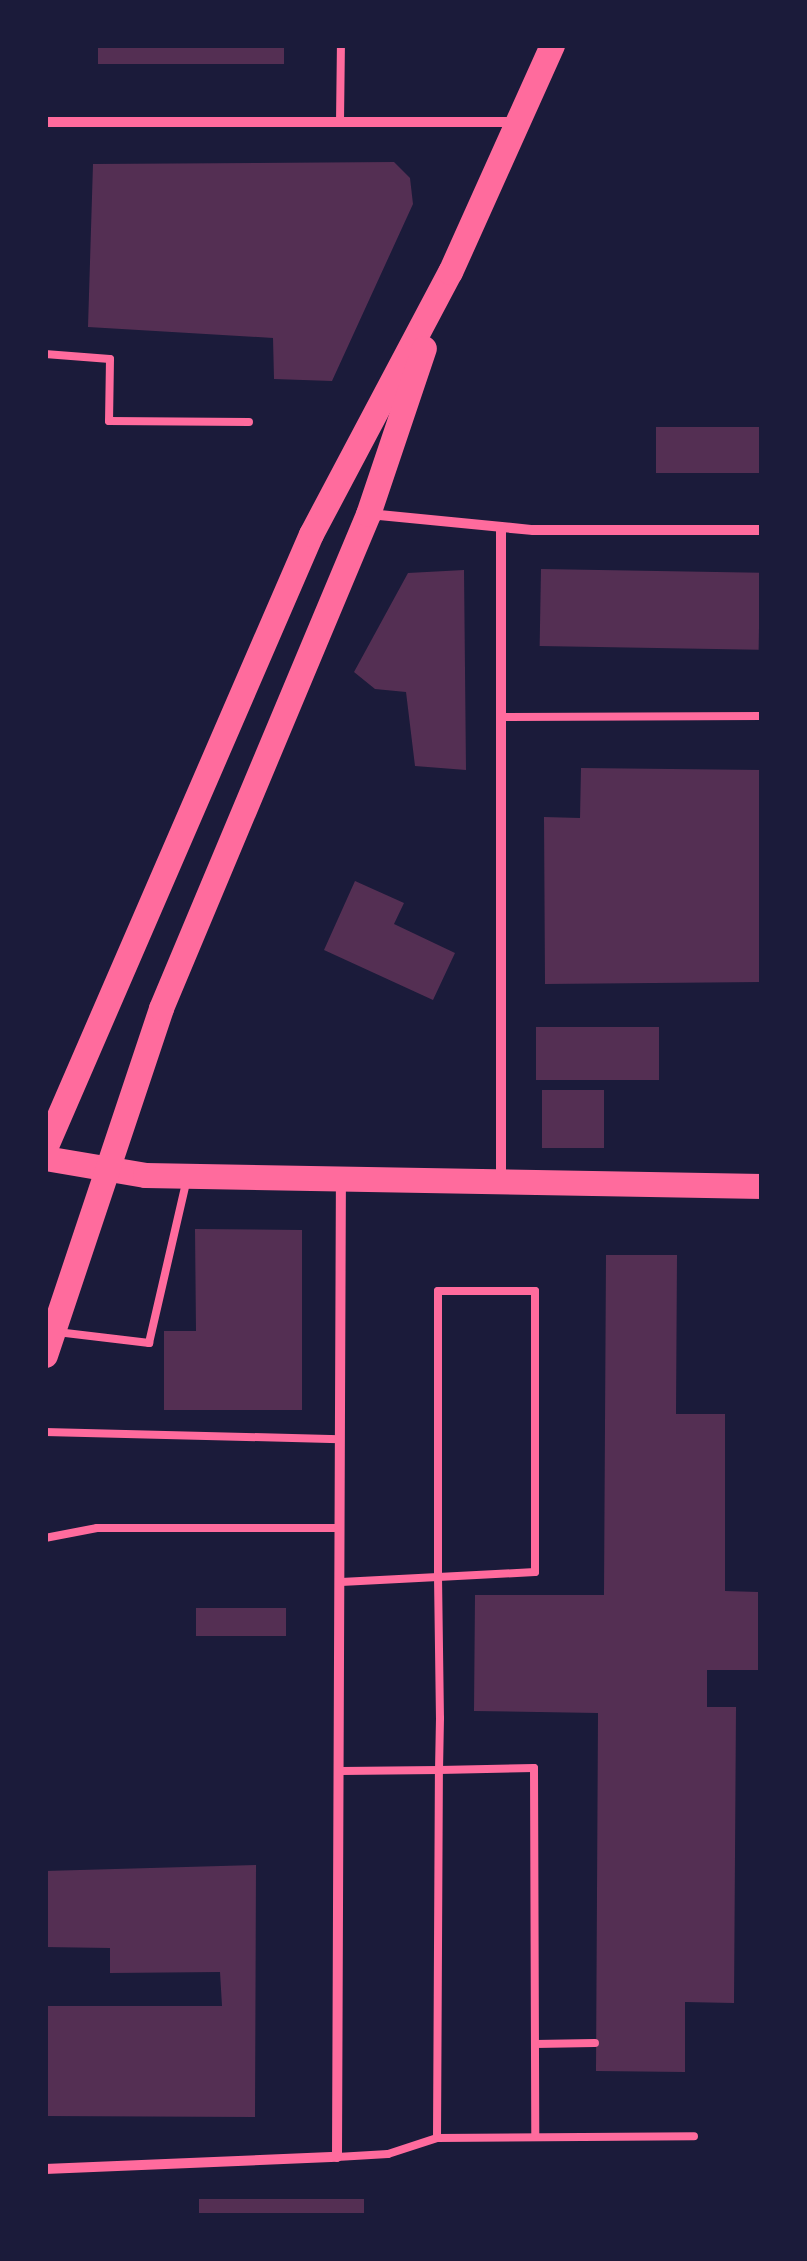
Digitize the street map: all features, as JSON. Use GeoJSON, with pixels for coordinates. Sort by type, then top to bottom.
{"type":"FeatureCollection","features":[{"type":"Feature","properties":{"kind":"main road"},"geometry":{"type":"LineString","coordinates":[[45,1148],[311,534],[450,272],[552,45]]}},
{"type":"Feature","properties":{"kind":"main road"},"geometry":{"type":"LineString","coordinates":[[49,1343],[102,1169],[160,1008],[368,514],[450,272]]}},
{"type":"Feature","properties":{"kind":"main road"},"geometry":{"type":"LineString","coordinates":[[45,1158],[102,1169],[188,1176],[762,1186]]}},
{"type":"Feature","properties":{"kind":"street"},"geometry":{"type":"LineString","coordinates":[[45,122],[518,122]]}},
{"type":"Feature","properties":{"kind":"street"},"geometry":{"type":"LineString","coordinates":[[368,514],[501,528],[762,530]]}},
{"type":"Feature","properties":{"kind":"street"},"geometry":{"type":"LineString","coordinates":[[501,528],[501,1183]]}},
{"type":"Feature","properties":{"kind":"street"},"geometry":{"type":"LineString","coordinates":[[45,2169],[337,2157],[341,1181]]}},
{"type":"Feature","properties":{"kind":"lane"},"geometry":{"type":"LineString","coordinates":[[340,122],[341,45]]}},
{"type":"Feature","properties":{"kind":"lane"},"geometry":{"type":"LineString","coordinates":[[45,354],[110,359],[108,421],[249,422]]}},
{"type":"Feature","properties":{"kind":"lane"},"geometry":{"type":"LineString","coordinates":[[501,717],[762,716]]}},
{"type":"Feature","properties":{"kind":"lane"},"geometry":{"type":"LineString","coordinates":[[49,1343],[149,1343],[188,1176]]}},
{"type":"Feature","properties":{"kind":"lane"},"geometry":{"type":"LineString","coordinates":[[340,1582],[438,1577],[536,1572],[536,1291],[438,1291],[438,1577],[439,1770],[437,2138]]}},
{"type":"Feature","properties":{"kind":"lane"},"geometry":{"type":"LineString","coordinates":[[45,1432],[340,1439]]}},
{"type":"Feature","properties":{"kind":"lane"},"geometry":{"type":"LineString","coordinates":[[45,1538],[97,1528],[340,1528]]}},
{"type":"Feature","properties":{"kind":"lane"},"geometry":{"type":"LineString","coordinates":[[341,1772],[534,1768],[535,2134]]}},
{"type":"Feature","properties":{"kind":"lane"},"geometry":{"type":"LineString","coordinates":[[535,2044],[596,2044]]}},
{"type":"Feature","properties":{"kind":"lane"},"geometry":{"type":"LineString","coordinates":[[337,2157],[388,2154],[437,2138],[535,2134],[694,2136]]}},
{"type":"Feature","properties":{"kind":"building"},"geometry":{"type":"Polygon","coordinates":[[[98,45],[284,45],[284,64],[98,64],[98,45]]]}},
{"type":"Feature","properties":{"kind":"building"},"geometry":{"type":"Polygon","coordinates":[[[394,162],[410,178],[413,204],[332,381],[274,379],[273,338],[88,327],[93,164],[394,162]]]}},
{"type":"Feature","properties":{"kind":"building"},"geometry":{"type":"Polygon","coordinates":[[[656,427],[762,427],[762,473],[656,473],[656,427]]]}},
{"type":"Feature","properties":{"kind":"building"},"geometry":{"type":"Polygon","coordinates":[[[541,569],[760,573],[759,650],[540,646],[541,569]]]}},
{"type":"Feature","properties":{"kind":"building"},"geometry":{"type":"Polygon","coordinates":[[[464,570],[466,770],[415,766],[406,692],[375,689],[354,672],[408,573],[464,570]]]}},
{"type":"Feature","properties":{"kind":"building"},"geometry":{"type":"Polygon","coordinates":[[[581,768],[762,770],[762,982],[545,984],[544,817],[580,818],[581,768]]]}},
{"type":"Feature","properties":{"kind":"building"},"geometry":{"type":"Polygon","coordinates":[[[355,881],[404,903],[394,924],[455,953],[433,1000],[324,950],[355,881]]]}},
{"type":"Feature","properties":{"kind":"building"},"geometry":{"type":"Polygon","coordinates":[[[536,1027],[659,1027],[659,1080],[536,1080],[536,1027]]]}},
{"type":"Feature","properties":{"kind":"building"},"geometry":{"type":"Polygon","coordinates":[[[542,1090],[604,1090],[604,1148],[542,1148],[542,1090]]]}},
{"type":"Feature","properties":{"kind":"building"},"geometry":{"type":"Polygon","coordinates":[[[195,1229],[302,1230],[302,1410],[164,1410],[164,1331],[196,1331],[195,1229]]]}},
{"type":"Feature","properties":{"kind":"building"},"geometry":{"type":"Polygon","coordinates":[[[606,1255],[677,1255],[676,1414],[725,1414],[725,1591],[758,1592],[758,1670],[707,1670],[707,1707],[736,1707],[734,2003],[685,2002],[685,2072],[596,2071],[598,1713],[474,1711],[475,1595],[604,1595],[606,1255]]]}},
{"type":"Feature","properties":{"kind":"building"},"geometry":{"type":"Polygon","coordinates":[[[196,1608],[286,1608],[286,1636],[196,1636],[196,1608]]]}},
{"type":"Feature","properties":{"kind":"building"},"geometry":{"type":"Polygon","coordinates":[[[256,1865],[255,2117],[45,2116],[45,2006],[222,2006],[220,1972],[110,1973],[110,1948],[45,1947],[45,1871],[256,1865]]]}},
{"type":"Feature","properties":{"kind":"building"},"geometry":{"type":"Polygon","coordinates":[[[199,2199],[364,2199],[364,2216],[199,2216],[199,2199]]]}}]}
